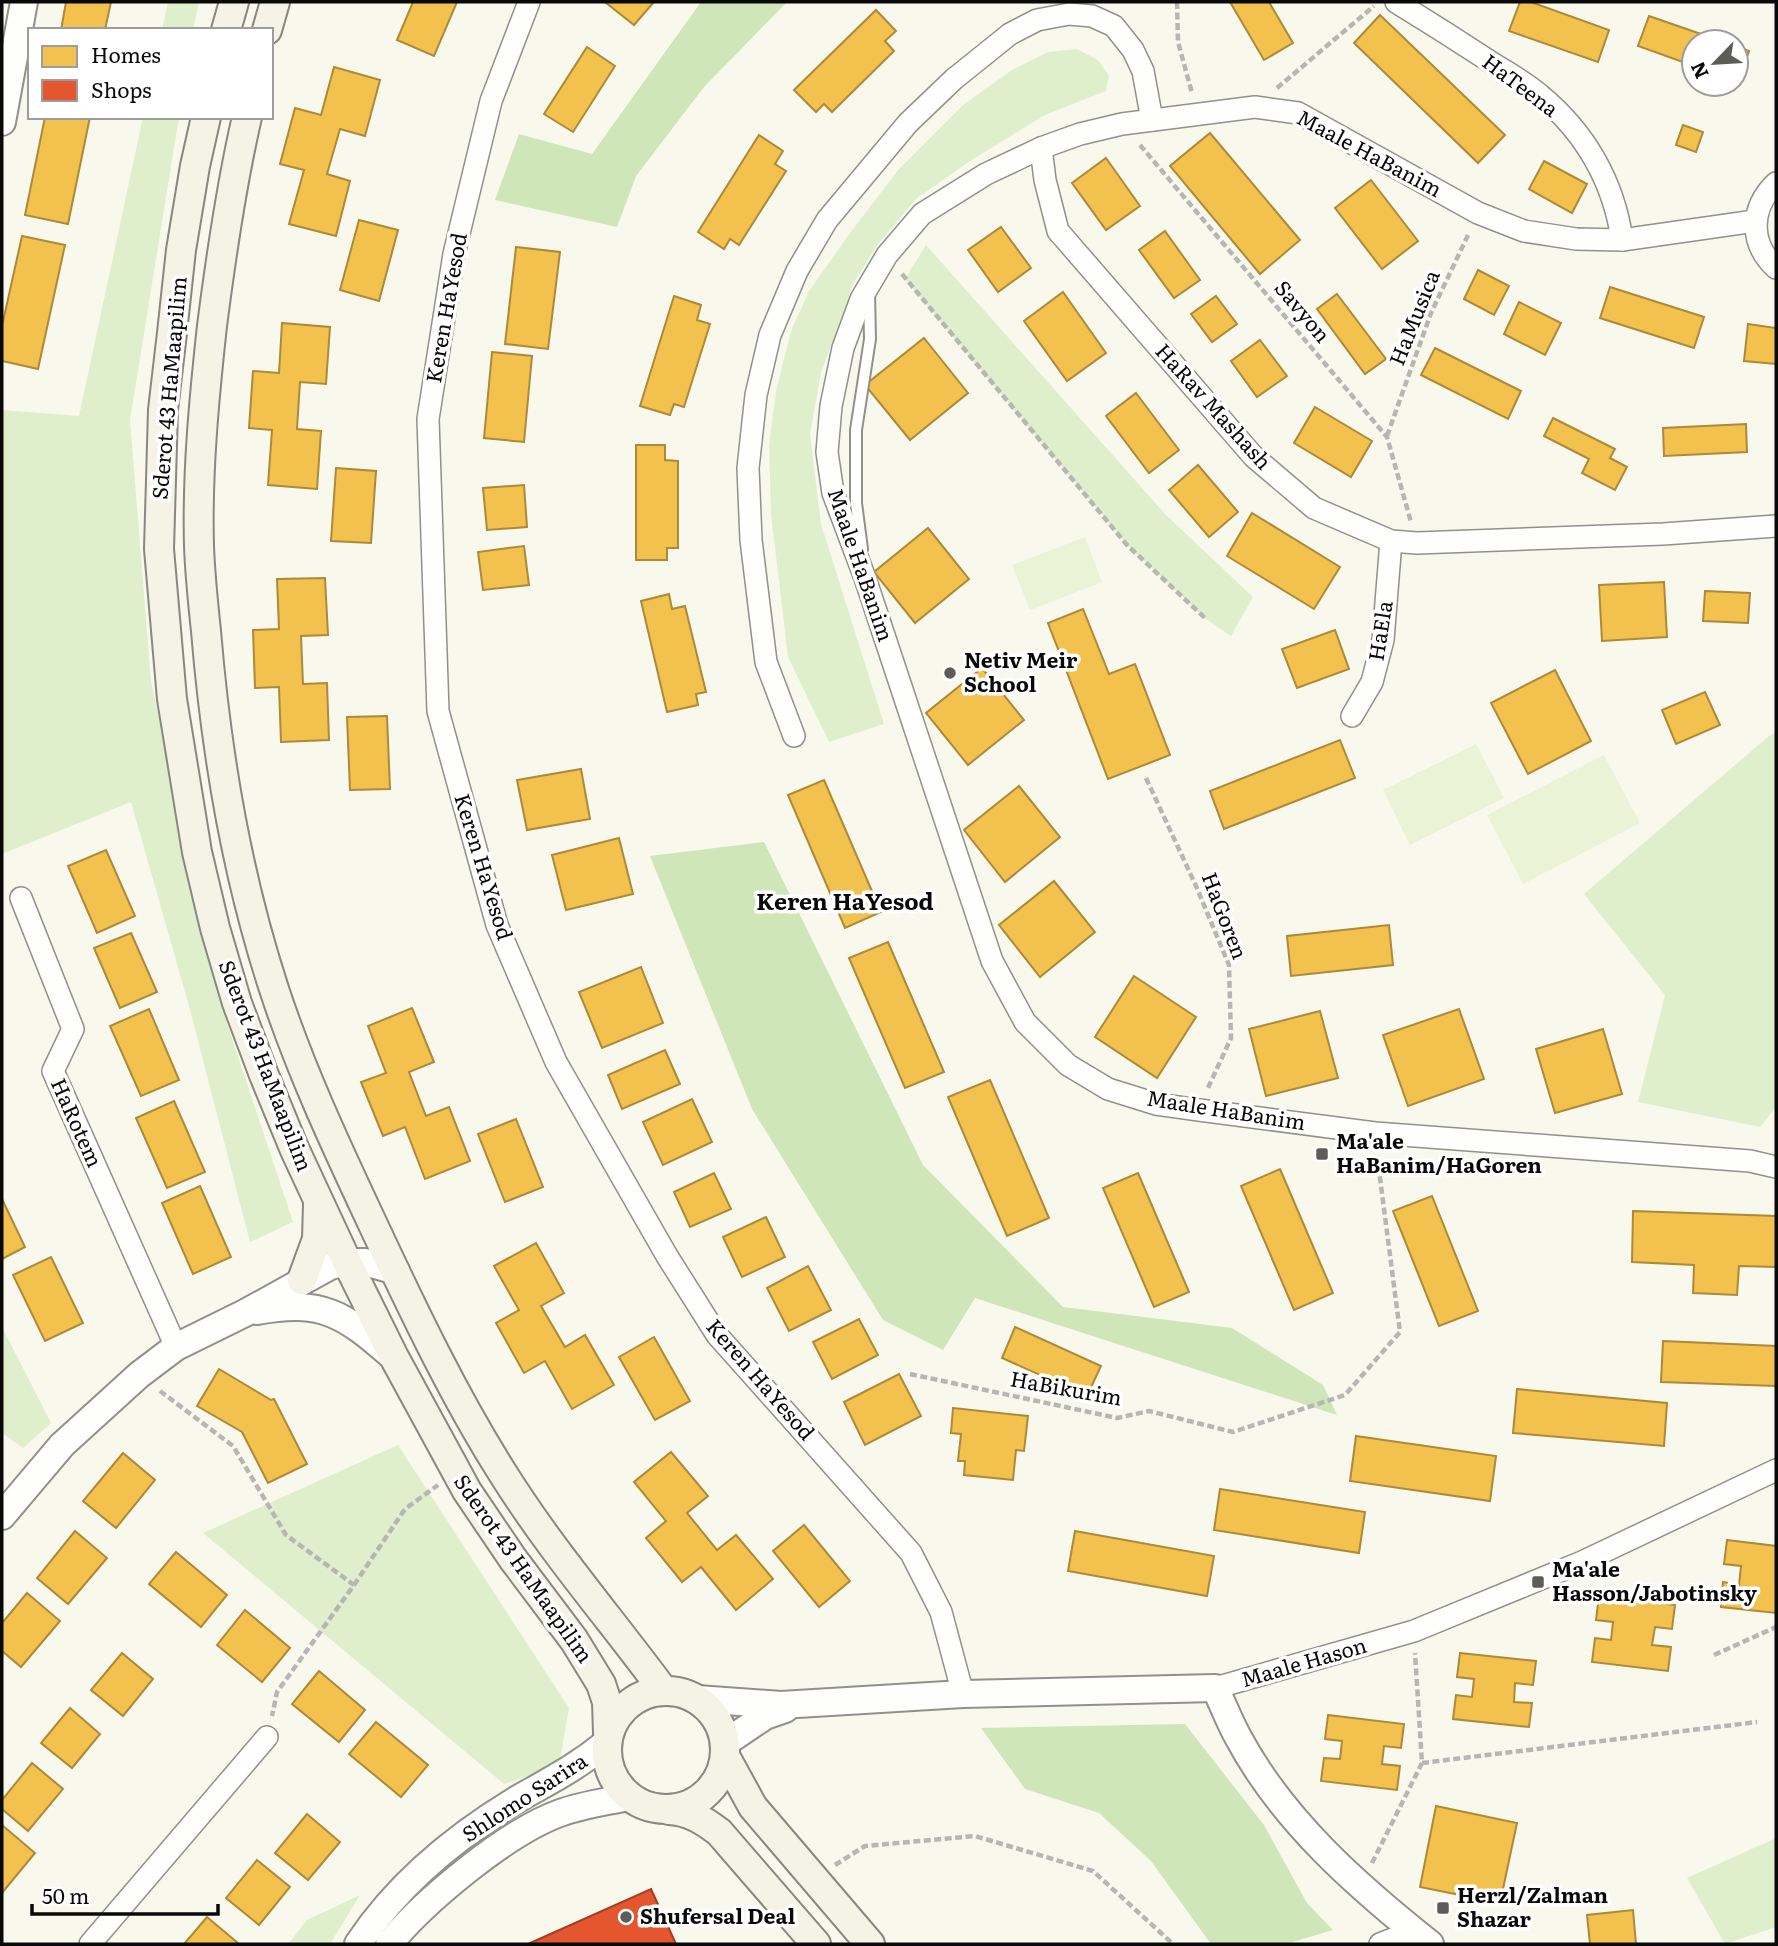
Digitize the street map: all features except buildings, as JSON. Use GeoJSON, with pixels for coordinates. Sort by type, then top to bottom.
{"type":"FeatureCollection","features":[{"type":"Feature","properties":{"kind":"main road"},"geometry":{"type":"LineString","coordinates":[[227,28],[234,2]]}},
{"type":"Feature","properties":{"kind":"main road"},"geometry":{"type":"LineString","coordinates":[[268,28],[275,2]]}},
{"type":"Feature","properties":{"kind":"main road","name":"Sderot 43 HaMaapilim"},"geometry":{"type":"LineString","coordinates":[[206,119],[181,250],[163,410],[159,550],[172,699],[197,852],[215,928],[237,1003],[260,1063],[294,1148],[347,1262],[456,1472],[513,1559],[574,1640],[601,1684],[607,1702],[607,1738]]}},
{"type":"Feature","properties":{"kind":"main road","name":"Sderot 43 HaMaapilim"},"geometry":{"type":"LineString","coordinates":[[247,119],[234,173],[221,255],[203,413],[199,548],[211,694],[236,844],[253,918],[274,990],[330,1132],[465,1407],[501,1471],[545,1536],[663,1690]]}},
{"type":"Feature","properties":{"kind":"main road"},"geometry":{"type":"LineString","coordinates":[[302,1280],[317,1239],[318,1201]]}},
{"type":"Feature","properties":{"kind":"main road"},"geometry":{"type":"LineString","coordinates":[[816,1944],[719,1832],[702,1819],[684,1811],[643,1805],[628,1797],[618,1786],[607,1758],[607,1738],[614,1720],[635,1699],[663,1690],[681,1692],[697,1699],[711,1711],[720,1726],[725,1750],[753,1807],[870,1944]]}},
{"type":"Feature","properties":{"kind":"main road"},"geometry":{"type":"LineString","coordinates":[[659,1809],[678,1809],[696,1802],[710,1790],[720,1774],[725,1750]]}},
{"type":"Feature","properties":{"kind":"street"},"geometry":{"type":"LineString","coordinates":[[2,122],[24,2]]}},
{"type":"Feature","properties":{"kind":"street","name":"Keren HaYesod"},"geometry":{"type":"LineString","coordinates":[[529,2],[491,101],[454,254],[428,419],[438,711],[497,925],[556,1062],[667,1256],[716,1335],[911,1553],[941,1612],[963,1694]]}},
{"type":"Feature","properties":{"kind":"street","name":"HaTeena"},"geometry":{"type":"LineString","coordinates":[[1396,2],[1539,94],[1564,118],[1589,150],[1610,187],[1618,212],[1622,240]]}},
{"type":"Feature","properties":{"kind":"street"},"geometry":{"type":"LineString","coordinates":[[794,736],[766,662],[751,540],[748,468],[755,395],[770,335],[797,271],[827,220],[908,123],[954,79],[1010,34],[1037,20],[1069,13],[1092,16],[1114,26],[1133,50],[1143,71],[1152,120]]}},
{"type":"Feature","properties":{"kind":"street","name":"Maale HaBanim"},"geometry":{"type":"LineString","coordinates":[[1755,221],[1622,240],[1576,239],[1524,231],[1478,212],[1298,113],[1255,107],[1122,124],[1080,134],[1041,148],[986,174],[922,214],[887,255],[869,287],[843,348],[831,405],[827,452],[833,493],[865,578],[992,961],[1025,1022],[1068,1065],[1108,1089],[1156,1104],[1375,1133],[1750,1161],[1776,1167]]}},
{"type":"Feature","properties":{"kind":"street","name":"HaRav Mashash"},"geometry":{"type":"LineString","coordinates":[[1041,148],[1045,180],[1058,231],[1254,457],[1314,508],[1391,541],[1417,543],[1663,534],[1776,526]]}},
{"type":"Feature","properties":{"kind":"street"},"geometry":{"type":"LineString","coordinates":[[1776,183],[1759,206],[1755,221],[1763,254],[1776,268]]}},
{"type":"Feature","properties":{"kind":"street","name":"HaEla"},"geometry":{"type":"LineString","coordinates":[[1352,716],[1372,682],[1383,640],[1391,541]]}},
{"type":"Feature","properties":{"kind":"street","name":"HaRotem"},"geometry":{"type":"LineString","coordinates":[[21,898],[74,1029],[52,1071],[176,1347]]}},
{"type":"Feature","properties":{"kind":"street"},"geometry":{"type":"LineString","coordinates":[[2,1516],[62,1445],[139,1374],[176,1347],[330,1266],[365,1262],[396,1271]]}},
{"type":"Feature","properties":{"kind":"street"},"geometry":{"type":"LineString","coordinates":[[245,1313],[285,1306],[311,1306],[361,1329],[394,1357]]}},
{"type":"Feature","properties":{"kind":"street","name":"Maale Hason"},"geometry":{"type":"LineString","coordinates":[[697,1699],[755,1705],[963,1694],[1215,1688],[1414,1631],[1582,1562],[1776,1470]]}},
{"type":"Feature","properties":{"kind":"street"},"geometry":{"type":"LineString","coordinates":[[1215,1688],[1238,1737],[1258,1770],[1300,1826],[1360,1886],[1421,1937]]}},
{"type":"Feature","properties":{"kind":"street","name":"Maale Hason"},"geometry":{"type":"LineString","coordinates":[[725,1750],[765,1716],[797,1704]]}},
{"type":"Feature","properties":{"kind":"street"},"geometry":{"type":"LineString","coordinates":[[90,1944],[267,1737]]}},
{"type":"Feature","properties":{"kind":"street","name":"Shlomo Sarira"},"geometry":{"type":"LineString","coordinates":[[358,1944],[372,1922],[397,1893],[460,1839],[516,1801],[571,1771],[607,1738]]}},
{"type":"Feature","properties":{"kind":"street","name":"Shlomo Sarira"},"geometry":{"type":"LineString","coordinates":[[389,1944],[413,1918],[477,1863],[513,1837],[558,1814],[628,1797]]}},
{"type":"Feature","properties":{"kind":"street"},"geometry":{"type":"LineString","coordinates":[[1380,1944],[1421,1937]]}},
{"type":"Feature","properties":{"kind":"path"},"geometry":{"type":"LineString","coordinates":[[1177,2],[1178,42],[1197,114]]}},
{"type":"Feature","properties":{"kind":"path"},"geometry":{"type":"LineString","coordinates":[[1255,107],[1379,2]]}},
{"type":"Feature","properties":{"kind":"path","name":"Savyon"},"geometry":{"type":"LineString","coordinates":[[1122,124],[1387,437],[1417,543]]}},
{"type":"Feature","properties":{"kind":"path","name":"HaMusica"},"geometry":{"type":"LineString","coordinates":[[1387,437],[1431,313],[1478,212]]}},
{"type":"Feature","properties":{"kind":"path"},"geometry":{"type":"LineString","coordinates":[[887,255],[1127,545],[1206,619]]}},
{"type":"Feature","properties":{"kind":"path","name":"HaGoren"},"geometry":{"type":"LineString","coordinates":[[1146,778],[1229,965],[1231,1038],[1199,1110]]}},
{"type":"Feature","properties":{"kind":"path","name":"HaBikurim"},"geometry":{"type":"LineString","coordinates":[[910,1374],[1117,1418],[1149,1412],[1233,1432],[1345,1395],[1400,1332],[1375,1133]]}},
{"type":"Feature","properties":{"kind":"path"},"geometry":{"type":"LineString","coordinates":[[139,1374],[233,1446],[286,1535],[354,1585]]}},
{"type":"Feature","properties":{"kind":"path"},"geometry":{"type":"LineString","coordinates":[[267,1737],[277,1692],[405,1509],[456,1472]]}},
{"type":"Feature","properties":{"kind":"path"},"geometry":{"type":"LineString","coordinates":[[1714,1655],[1776,1627]]}},
{"type":"Feature","properties":{"kind":"path"},"geometry":{"type":"LineString","coordinates":[[1360,1886],[1422,1763],[1414,1631]]}},
{"type":"Feature","properties":{"kind":"path"},"geometry":{"type":"LineString","coordinates":[[1422,1763],[1757,1722]]}},
{"type":"Feature","properties":{"kind":"path"},"geometry":{"type":"LineString","coordinates":[[813,1879],[865,1846],[975,1836],[1093,1871],[1173,1944]]}},
{"type":"Feature","properties":{"kind":"green space"},"geometry":{"type":"Polygon","coordinates":[[[168,2],[199,2],[193,28],[162,28],[168,2]]]}},
{"type":"Feature","properties":{"kind":"green space"},"geometry":{"type":"Polygon","coordinates":[[[701,2],[787,2],[704,87],[636,176],[617,227],[495,200],[519,134],[592,154],[701,2]]]}},
{"type":"Feature","properties":{"kind":"green space"},"geometry":{"type":"Polygon","coordinates":[[[1077,49],[1098,60],[1109,76],[1106,91],[1045,115],[970,161],[916,199],[878,244],[853,284],[821,373],[810,434],[821,524],[884,724],[829,742],[788,657],[771,514],[769,445],[776,391],[791,331],[809,291],[850,233],[899,169],[963,105],[1012,70],[1048,52],[1077,49]]]}},
{"type":"Feature","properties":{"kind":"green space"},"geometry":{"type":"Polygon","coordinates":[[[143,119],[179,119],[130,420],[151,681],[221,1005],[293,1222],[250,1242],[189,1006],[131,802],[2,854],[2,410],[79,416],[143,119]]]}},
{"type":"Feature","properties":{"kind":"green space"},"geometry":{"type":"Polygon","coordinates":[[[926,245],[1166,515],[1253,597],[1231,636],[1206,619],[1127,545],[905,279],[926,245]]]}},
{"type":"Feature","properties":{"kind":"green space"},"geometry":{"type":"Polygon","coordinates":[[[1085,537],[1102,582],[1030,610],[1012,565],[1085,537]]]}},
{"type":"Feature","properties":{"kind":"green space"},"geometry":{"type":"Polygon","coordinates":[[[1776,732],[1776,1107],[1760,1127],[1638,1102],[1665,995],[1584,894],[1776,732]]]}},
{"type":"Feature","properties":{"kind":"green space"},"geometry":{"type":"Polygon","coordinates":[[[1476,744],[1504,798],[1410,845],[1383,790],[1476,744]]]}},
{"type":"Feature","properties":{"kind":"green space"},"geometry":{"type":"Polygon","coordinates":[[[1604,755],[1640,823],[1523,884],[1487,815],[1604,755]]]}},
{"type":"Feature","properties":{"kind":"green space"},"geometry":{"type":"Polygon","coordinates":[[[764,842],[923,1165],[1063,1307],[1232,1328],[1323,1385],[1337,1415],[975,1298],[943,1350],[883,1320],[752,1109],[650,856],[764,842]]]}},
{"type":"Feature","properties":{"kind":"green space"},"geometry":{"type":"Polygon","coordinates":[[[2,1327],[51,1423],[23,1448],[2,1433],[2,1327]]]}},
{"type":"Feature","properties":{"kind":"green space"},"geometry":{"type":"Polygon","coordinates":[[[398,1445],[569,1708],[559,1766],[504,1784],[203,1533],[398,1445]]]}},
{"type":"Feature","properties":{"kind":"green space"},"geometry":{"type":"Polygon","coordinates":[[[1185,1724],[1264,1825],[1307,1903],[1333,1930],[1286,1944],[1211,1944],[1151,1861],[1099,1813],[1025,1789],[981,1728],[1185,1724]]]}},
{"type":"Feature","properties":{"kind":"green space"},"geometry":{"type":"Polygon","coordinates":[[[1776,1838],[1776,1927],[1725,1944],[1687,1878],[1776,1838]]]}},
{"type":"Feature","properties":{"kind":"green space"},"geometry":{"type":"Polygon","coordinates":[[[360,1895],[330,1944],[288,1944],[307,1920],[360,1895]]]}},
{"type":"Feature","properties":{"kind":"place","name":"Netiv Meir School"},"geometry":{"type":"Point","coordinates":[950,673]}},
{"type":"Feature","properties":{"kind":"place","name":"Ma'ale HaBanim/HaGoren"},"geometry":{"type":"Point","coordinates":[1322,1154]}},
{"type":"Feature","properties":{"kind":"place","name":"Ma'ale Hasson/Jabotinsky"},"geometry":{"type":"Point","coordinates":[1538,1582]}},
{"type":"Feature","properties":{"kind":"place","name":"Herzl/Zalman Shazar"},"geometry":{"type":"Point","coordinates":[1443,1908]}},
{"type":"Feature","properties":{"kind":"place","name":"Shufersal Deal"},"geometry":{"type":"Point","coordinates":[626,1917]}},
{"type":"Feature","properties":{"kind":"district","name":"Keren HaYesod"},"geometry":{"type":"Point","coordinates":[845,902]}}]}
